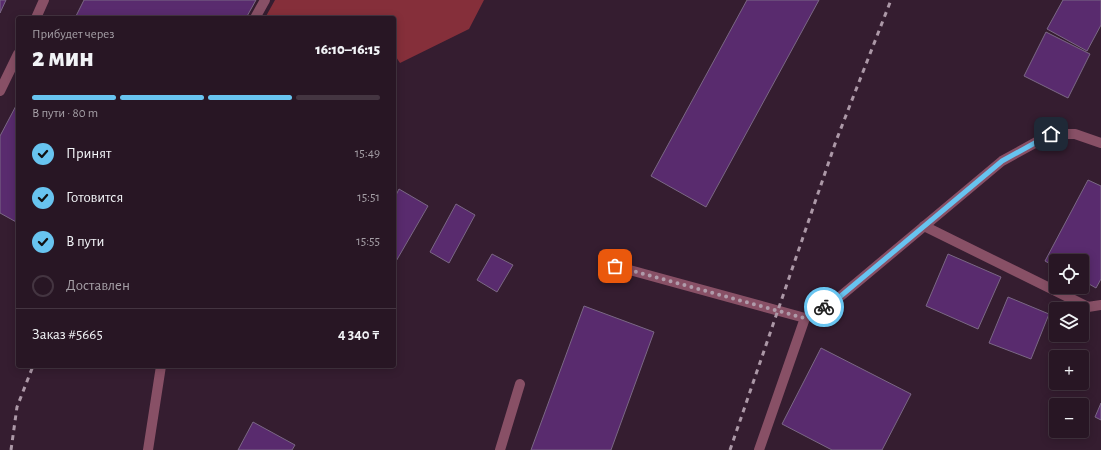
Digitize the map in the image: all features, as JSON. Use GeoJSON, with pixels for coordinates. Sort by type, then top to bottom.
{"type":"FeatureCollection","features":[{"type":"Feature","properties":{"kind":"lane"},"geometry":{"type":"LineString","coordinates":[[37,16],[44,0]]}},
{"type":"Feature","properties":{"kind":"lane"},"geometry":{"type":"LineString","coordinates":[[256,16],[265,0]]}},
{"type":"Feature","properties":{"kind":"lane"},"geometry":{"type":"LineString","coordinates":[[0,91],[16,58]]}},
{"type":"Feature","properties":{"kind":"lane"},"geometry":{"type":"LineString","coordinates":[[759,450],[804,318],[836,300],[1002,161],[1051,134],[1075,134],[1101,143]]}},
{"type":"Feature","properties":{"kind":"lane"},"geometry":{"type":"LineString","coordinates":[[924,226],[1088,307],[1101,305]]}},
{"type":"Feature","properties":{"kind":"lane"},"geometry":{"type":"LineString","coordinates":[[615,266],[804,318]]}},
{"type":"Feature","properties":{"kind":"lane"},"geometry":{"type":"LineString","coordinates":[[148,450],[161,368]]}},
{"type":"Feature","properties":{"kind":"lane"},"geometry":{"type":"LineString","coordinates":[[500,450],[520,384]]}},
{"type":"Feature","properties":{"kind":"shaded area"},"geometry":{"type":"Polygon","coordinates":[[[275,0],[484,0],[469,29],[400,63],[396,57],[396,16],[266,16],[275,0]]]}},
{"type":"Feature","properties":{"kind":"building"},"geometry":{"type":"Polygon","coordinates":[[[0,0],[6,0],[0,13],[0,0]]]}},
{"type":"Feature","properties":{"kind":"building"},"geometry":{"type":"Polygon","coordinates":[[[84,0],[256,0],[247,16],[76,16],[84,0]]]}},
{"type":"Feature","properties":{"kind":"building"},"geometry":{"type":"Polygon","coordinates":[[[747,0],[819,0],[706,207],[651,176],[747,0]]]}},
{"type":"Feature","properties":{"kind":"building"},"geometry":{"type":"Polygon","coordinates":[[[1063,0],[1101,0],[1101,25],[1087,51],[1047,29],[1063,0]]]}},
{"type":"Feature","properties":{"kind":"building"},"geometry":{"type":"Polygon","coordinates":[[[1046,32],[1090,54],[1068,98],[1024,76],[1046,32]]]}},
{"type":"Feature","properties":{"kind":"building"},"geometry":{"type":"Polygon","coordinates":[[[16,106],[16,222],[0,213],[0,136],[16,106]]]}},
{"type":"Feature","properties":{"kind":"building"},"geometry":{"type":"Polygon","coordinates":[[[1088,180],[1101,186],[1101,279],[1096,288],[1089,284],[1089,254],[1049,254],[1049,263],[1045,261],[1088,180]]]}},
{"type":"Feature","properties":{"kind":"building"},"geometry":{"type":"Polygon","coordinates":[[[399,189],[428,206],[396,261],[396,195],[399,189]]]}},
{"type":"Feature","properties":{"kind":"building"},"geometry":{"type":"Polygon","coordinates":[[[456,204],[475,215],[449,263],[430,252],[456,204]]]}},
{"type":"Feature","properties":{"kind":"building"},"geometry":{"type":"Polygon","coordinates":[[[492,254],[513,265],[497,292],[477,280],[492,254]]]}},
{"type":"Feature","properties":{"kind":"building"},"geometry":{"type":"Polygon","coordinates":[[[948,254],[1001,277],[978,329],[926,306],[948,254]]]}},
{"type":"Feature","properties":{"kind":"building"},"geometry":{"type":"Polygon","coordinates":[[[1008,297],[1049,314],[1031,359],[989,343],[1008,297]]]}},
{"type":"Feature","properties":{"kind":"building"},"geometry":{"type":"Polygon","coordinates":[[[584,306],[654,332],[611,450],[531,450],[584,306]]]}},
{"type":"Feature","properties":{"kind":"building"},"geometry":{"type":"Polygon","coordinates":[[[821,348],[911,394],[882,450],[832,450],[782,424],[821,348]]]}},
{"type":"Feature","properties":{"kind":"building"},"geometry":{"type":"Polygon","coordinates":[[[1101,403],[1101,420],[1095,417],[1101,403]]]}},
{"type":"Feature","properties":{"kind":"building"},"geometry":{"type":"Polygon","coordinates":[[[253,422],[295,445],[292,450],[238,450],[253,422]]]}},
{"type":"Feature","properties":{"kind":"railway"},"geometry":{"type":"LineString","coordinates":[[730,450],[836,141],[891,0]]}},
{"type":"Feature","properties":{"kind":"railway"},"geometry":{"type":"LineString","coordinates":[[11,450],[17,407],[32,368]]}},
{"type":"Feature","properties":{"kind":"way so far"},"geometry":{"type":"LineString","coordinates":[[615,266],[804,318],[824,307]]}},
{"type":"Feature","properties":{"kind":"route"},"geometry":{"type":"LineString","coordinates":[[824,307],[836,300],[1002,161],[1051,134]]}}]}
